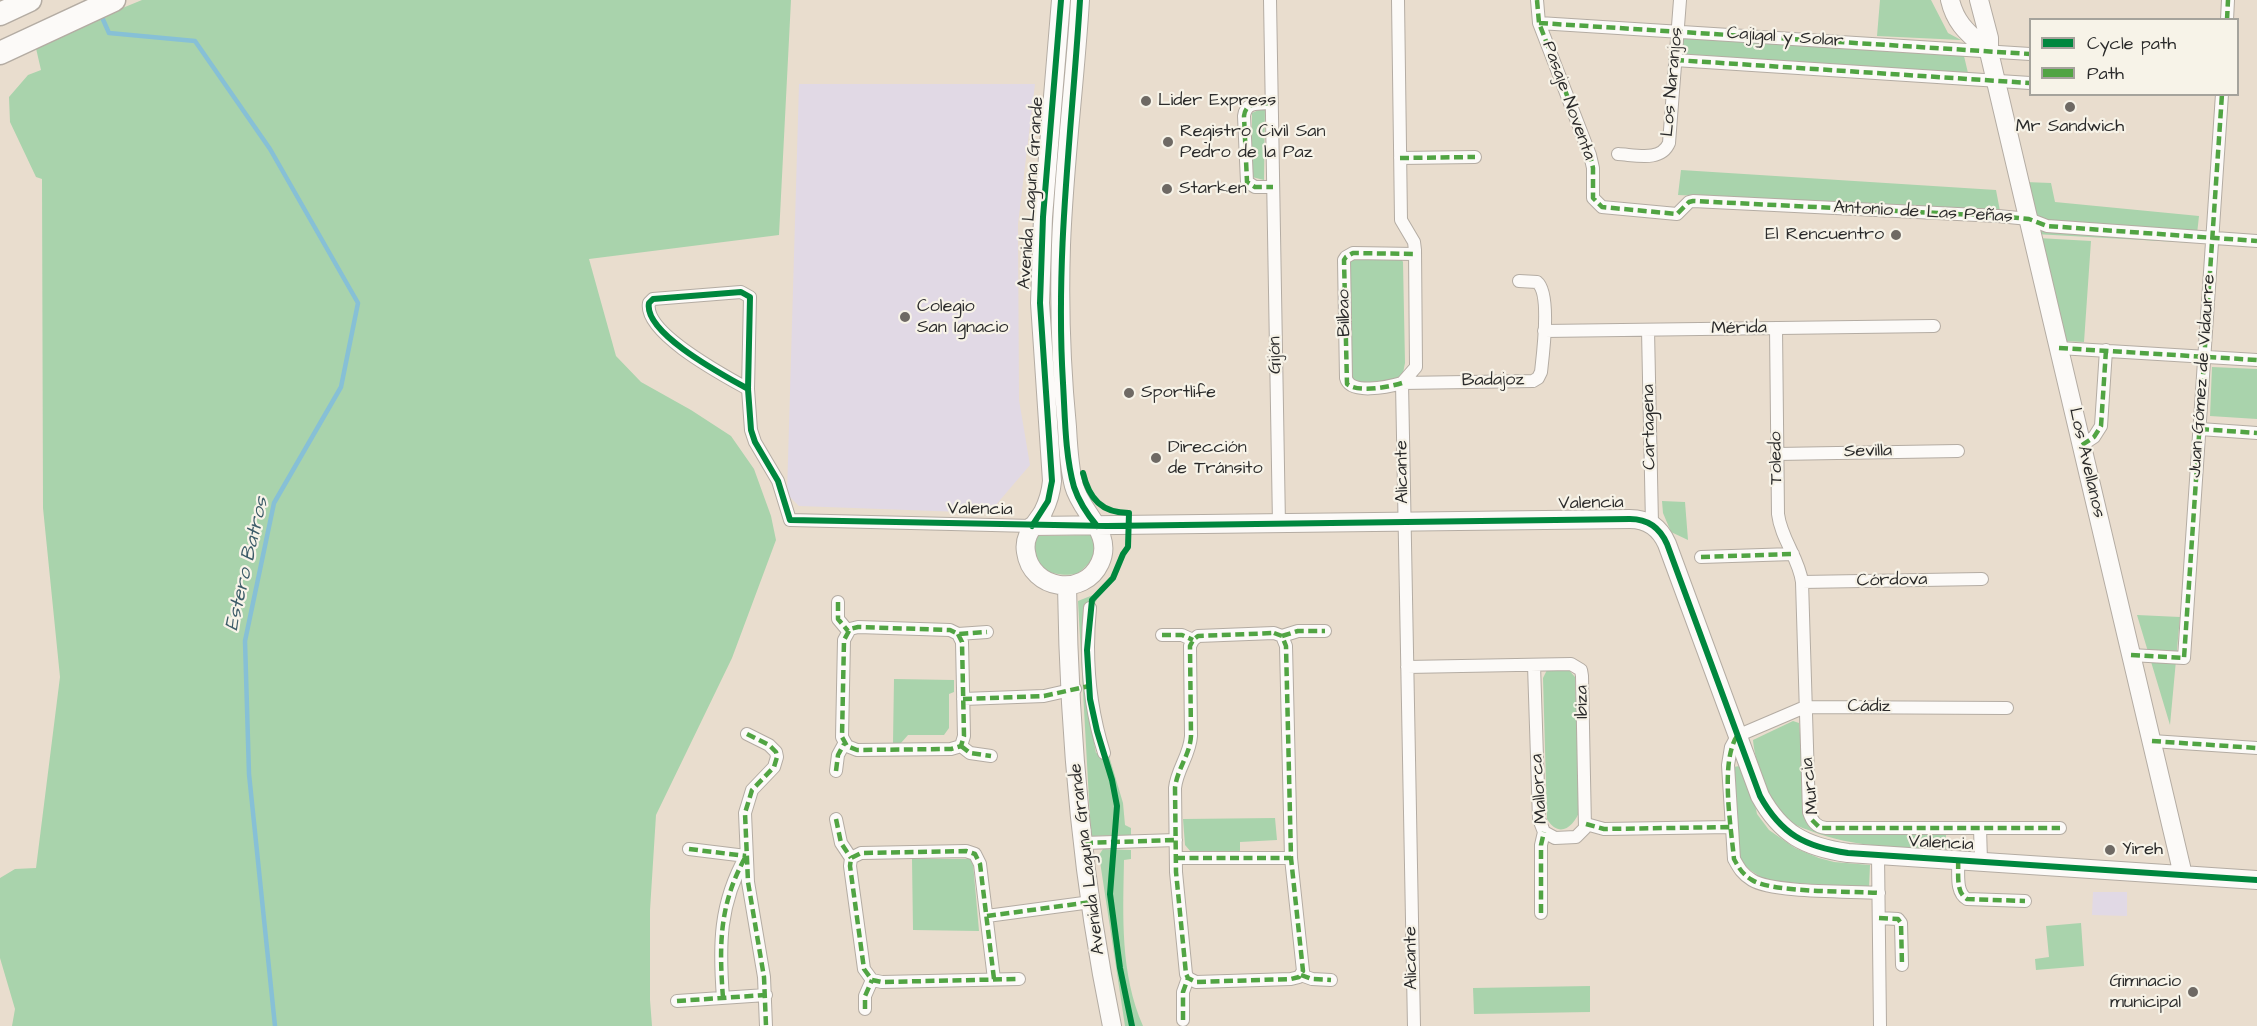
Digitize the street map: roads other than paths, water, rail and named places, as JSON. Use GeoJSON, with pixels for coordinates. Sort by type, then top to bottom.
{"type":"FeatureCollection","features":[{"type":"Feature","properties":{"kind":"highway"},"geometry":{"type":"LineString","coordinates":[[0,14],[30,0]]}},
{"type":"Feature","properties":{"kind":"highway"},"geometry":{"type":"LineString","coordinates":[[0,53],[114,0]]}},
{"type":"Feature","properties":{"kind":"street","name":"Avenida Laguna Grande"},"geometry":{"type":"LineString","coordinates":[[1061,0],[1044,207],[1040,303],[1052,482],[1048,501],[1032,526],[1026,542],[1027,559],[1037,574],[1051,583],[1067,586],[1089,578],[1099,566],[1104,546],[1102,535],[1082,506],[1074,485],[1064,396],[1060,320],[1063,216],[1080,0]]}},
{"type":"Feature","properties":{"kind":"street","name":"Gijón"},"geometry":{"type":"LineString","coordinates":[[1270,0],[1279,524]]}},
{"type":"Feature","properties":{"kind":"street"},"geometry":{"type":"LineString","coordinates":[[1398,0],[1401,220],[1414,242],[1415,254],[1416,368],[1402,383]]}},
{"type":"Feature","properties":{"kind":"street","name":"Pasaje Noventa"},"geometry":{"type":"LineString","coordinates":[[1537,0],[1539,22],[1590,155],[1593,168],[1592,193],[1595,202]]}},
{"type":"Feature","properties":{"kind":"street","name":"Los Naranjos"},"geometry":{"type":"LineString","coordinates":[[1618,153],[1652,156],[1660,154],[1667,148],[1670,138],[1680,0]]}},
{"type":"Feature","properties":{"kind":"street"},"geometry":{"type":"LineString","coordinates":[[1950,0],[1953,14],[1959,24],[1989,52]]}},
{"type":"Feature","properties":{"kind":"street","name":"Los Avellanos"},"geometry":{"type":"LineString","coordinates":[[1979,0],[1989,38],[1989,52],[2183,875]]}},
{"type":"Feature","properties":{"kind":"street"},"geometry":{"type":"LineString","coordinates":[[2227,18],[2228,0]]}},
{"type":"Feature","properties":{"kind":"street","name":"Cajigal y Solar"},"geometry":{"type":"LineString","coordinates":[[1539,22],[2029,54]]}},
{"type":"Feature","properties":{"kind":"street","name":"Cajigal y Solar"},"geometry":{"type":"LineString","coordinates":[[1676,60],[2029,83]]}},
{"type":"Feature","properties":{"kind":"street","name":"Juan Gómez de Vidaurre"},"geometry":{"type":"LineString","coordinates":[[2132,655],[2184,658],[2222,96]]}},
{"type":"Feature","properties":{"kind":"street"},"geometry":{"type":"LineString","coordinates":[[1272,103],[1251,105],[1245,110],[1244,116],[1247,182],[1255,187],[1273,187]]}},
{"type":"Feature","properties":{"kind":"street"},"geometry":{"type":"LineString","coordinates":[[1400,158],[1475,157]]}},
{"type":"Feature","properties":{"kind":"street","name":"Antonio de Las Peñas"},"geometry":{"type":"LineString","coordinates":[[1595,202],[1602,207],[1677,214],[1689,202],[1694,201],[2029,219],[2048,226],[2257,241]]}},
{"type":"Feature","properties":{"kind":"street","name":"Bilbao"},"geometry":{"type":"LineString","coordinates":[[1402,383],[1355,388],[1347,384],[1344,264],[1346,257],[1353,254],[1415,254]]}},
{"type":"Feature","properties":{"kind":"street","name":"Badajoz"},"geometry":{"type":"LineString","coordinates":[[1402,383],[1533,381],[1538,378],[1541,372],[1544,331],[1543,287],[1537,282],[1519,281]]}},
{"type":"Feature","properties":{"kind":"street"},"geometry":{"type":"LineString","coordinates":[[741,292],[748,295],[750,300],[748,389],[694,357],[674,342],[651,315],[648,306],[651,300],[741,292]]}},
{"type":"Feature","properties":{"kind":"street","name":"Mérida"},"geometry":{"type":"LineString","coordinates":[[1544,331],[1934,326]]}},
{"type":"Feature","properties":{"kind":"street","name":"Toledo"},"geometry":{"type":"LineString","coordinates":[[1776,328],[1779,520],[1800,571],[1802,582]]}},
{"type":"Feature","properties":{"kind":"street","name":"Cartagena"},"geometry":{"type":"LineString","coordinates":[[1648,330],[1652,524]]}},
{"type":"Feature","properties":{"kind":"street"},"geometry":{"type":"LineString","coordinates":[[2059,348],[2257,360]]}},
{"type":"Feature","properties":{"kind":"street"},"geometry":{"type":"LineString","coordinates":[[2082,445],[2094,437],[2102,426],[2106,350]]}},
{"type":"Feature","properties":{"kind":"street","name":"Alicante"},"geometry":{"type":"LineString","coordinates":[[1402,383],[1413,1026]]}},
{"type":"Feature","properties":{"kind":"street","name":"Valencia"},"geometry":{"type":"LineString","coordinates":[[748,389],[753,436],[778,481],[790,520],[1097,526],[1638,519],[1652,524],[1667,543],[1760,795],[1779,824],[1802,841],[1830,851],[2257,880]]}},
{"type":"Feature","properties":{"kind":"street"},"geometry":{"type":"LineString","coordinates":[[2200,429],[2257,433]]}},
{"type":"Feature","properties":{"kind":"street","name":"Sevilla"},"geometry":{"type":"LineString","coordinates":[[1778,454],[1958,451]]}},
{"type":"Feature","properties":{"kind":"street"},"geometry":{"type":"LineString","coordinates":[[1701,557],[1793,554]]}},
{"type":"Feature","properties":{"kind":"street","name":"Córdova"},"geometry":{"type":"LineString","coordinates":[[1802,582],[1982,579]]}},
{"type":"Feature","properties":{"kind":"street","name":"Murcia"},"geometry":{"type":"LineString","coordinates":[[1802,582],[1809,812],[1812,820],[1820,828],[2060,828]]}},
{"type":"Feature","properties":{"kind":"street","name":"Avenida Laguna Grande"},"geometry":{"type":"LineString","coordinates":[[1067,586],[1070,690],[1084,843],[1091,903],[1112,1026]]}},
{"type":"Feature","properties":{"kind":"street"},"geometry":{"type":"LineString","coordinates":[[838,602],[838,619],[848,631]]}},
{"type":"Feature","properties":{"kind":"street","name":"Avenida Laguna Grande"},"geometry":{"type":"LineString","coordinates":[[1090,608],[1087,651],[1089,686],[1097,731],[1104,753]]}},
{"type":"Feature","properties":{"kind":"street"},"geometry":{"type":"LineString","coordinates":[[961,746],[951,749],[856,750],[844,744],[842,737],[844,640],[848,631],[858,627],[950,630],[958,633],[987,632]]}},
{"type":"Feature","properties":{"kind":"street"},"geometry":{"type":"LineString","coordinates":[[1183,1020],[1183,992],[1188,978],[1185,970],[1176,858],[1176,781],[1190,749],[1190,651],[1193,640],[1198,636],[1274,633],[1282,636],[1298,631],[1325,631]]}},
{"type":"Feature","properties":{"kind":"street"},"geometry":{"type":"LineString","coordinates":[[958,633],[962,642],[964,736],[961,746]]}},
{"type":"Feature","properties":{"kind":"street"},"geometry":{"type":"LineString","coordinates":[[1162,635],[1182,635],[1193,640]]}},
{"type":"Feature","properties":{"kind":"street"},"geometry":{"type":"LineString","coordinates":[[1282,636],[1286,646],[1292,858],[1304,964],[1301,975]]}},
{"type":"Feature","properties":{"kind":"street","name":"Ibiza"},"geometry":{"type":"LineString","coordinates":[[1407,667],[1571,664],[1578,668],[1582,673],[1586,824]]}},
{"type":"Feature","properties":{"kind":"street","name":"Mallorca"},"geometry":{"type":"LineString","coordinates":[[1534,665],[1539,819],[1544,832],[1540,851],[1541,913]]}},
{"type":"Feature","properties":{"kind":"street"},"geometry":{"type":"LineString","coordinates":[[963,699],[1044,696],[1089,686]]}},
{"type":"Feature","properties":{"kind":"street","name":"Cádiz"},"geometry":{"type":"LineString","coordinates":[[1737,736],[1805,707],[2007,708]]}},
{"type":"Feature","properties":{"kind":"street"},"geometry":{"type":"LineString","coordinates":[[747,734],[769,745],[776,752],[777,758],[774,767],[756,784],[746,804],[746,856],[766,995],[766,1026]]}},
{"type":"Feature","properties":{"kind":"street"},"geometry":{"type":"LineString","coordinates":[[1737,736],[1729,756],[1731,826],[1734,859],[1741,872],[1754,881],[1772,888],[1879,892]]}},
{"type":"Feature","properties":{"kind":"street"},"geometry":{"type":"LineString","coordinates":[[2152,741],[2257,748]]}},
{"type":"Feature","properties":{"kind":"street"},"geometry":{"type":"LineString","coordinates":[[836,771],[838,755],[844,744]]}},
{"type":"Feature","properties":{"kind":"street"},"geometry":{"type":"LineString","coordinates":[[961,746],[970,753],[991,756]]}},
{"type":"Feature","properties":{"kind":"street"},"geometry":{"type":"LineString","coordinates":[[836,819],[841,843],[851,858],[850,866],[864,969],[872,980],[882,982],[1018,979]]}},
{"type":"Feature","properties":{"kind":"street"},"geometry":{"type":"LineString","coordinates":[[1544,832],[1555,838],[1576,837],[1583,831],[1586,824],[1604,828],[1731,826]]}},
{"type":"Feature","properties":{"kind":"street"},"geometry":{"type":"LineString","coordinates":[[1980,828],[1981,861]]}},
{"type":"Feature","properties":{"kind":"street"},"geometry":{"type":"LineString","coordinates":[[1084,843],[1176,840]]}},
{"type":"Feature","properties":{"kind":"street"},"geometry":{"type":"LineString","coordinates":[[689,849],[746,856]]}},
{"type":"Feature","properties":{"kind":"street"},"geometry":{"type":"LineString","coordinates":[[851,858],[861,853],[971,852],[979,861],[994,979]]}},
{"type":"Feature","properties":{"kind":"street"},"geometry":{"type":"LineString","coordinates":[[1878,855],[1880,1026]]}},
{"type":"Feature","properties":{"kind":"street"},"geometry":{"type":"LineString","coordinates":[[723,998],[721,951],[723,915],[730,887],[746,856]]}},
{"type":"Feature","properties":{"kind":"street"},"geometry":{"type":"LineString","coordinates":[[1176,858],[1292,858]]}},
{"type":"Feature","properties":{"kind":"street"},"geometry":{"type":"LineString","coordinates":[[1958,860],[1959,892],[1962,896],[1967,899],[2025,901]]}},
{"type":"Feature","properties":{"kind":"street"},"geometry":{"type":"LineString","coordinates":[[987,916],[1091,903]]}},
{"type":"Feature","properties":{"kind":"street"},"geometry":{"type":"LineString","coordinates":[[1879,918],[1898,919],[1901,923],[1902,965]]}},
{"type":"Feature","properties":{"kind":"street"},"geometry":{"type":"LineString","coordinates":[[1188,978],[1196,982],[1208,982],[1292,979],[1301,975],[1312,979],[1331,980]]}},
{"type":"Feature","properties":{"kind":"street"},"geometry":{"type":"LineString","coordinates":[[865,1009],[866,996],[872,980]]}},
{"type":"Feature","properties":{"kind":"street"},"geometry":{"type":"LineString","coordinates":[[677,1001],[766,995]]}},
{"type":"Feature","properties":{"kind":"waterway","name":"Estero Batros"},"geometry":{"type":"LineString","coordinates":[[101,15],[109,33],[195,41],[270,149],[358,303],[341,387],[274,503],[245,641],[249,774],[275,1026]]}},
{"type":"Feature","properties":{"kind":"place","name":"Lider Express"},"geometry":{"type":"Point","coordinates":[1146,101]}},
{"type":"Feature","properties":{"kind":"place","name":"Mr Sandwich"},"geometry":{"type":"Point","coordinates":[2070,107]}},
{"type":"Feature","properties":{"kind":"place","name":"Registro Civil San Pedro de la Paz"},"geometry":{"type":"Point","coordinates":[1168,142]}},
{"type":"Feature","properties":{"kind":"place","name":"Starken"},"geometry":{"type":"Point","coordinates":[1167,189]}},
{"type":"Feature","properties":{"kind":"place","name":"El Rencuentro"},"geometry":{"type":"Point","coordinates":[1896,235]}},
{"type":"Feature","properties":{"kind":"place","name":"Colegio San Ignacio"},"geometry":{"type":"Point","coordinates":[905,317]}},
{"type":"Feature","properties":{"kind":"place","name":"Sportlife"},"geometry":{"type":"Point","coordinates":[1129,393]}},
{"type":"Feature","properties":{"kind":"place","name":"Dirección de Tránsito"},"geometry":{"type":"Point","coordinates":[1156,458]}},
{"type":"Feature","properties":{"kind":"place","name":"Yireh"},"geometry":{"type":"Point","coordinates":[2110,850]}},
{"type":"Feature","properties":{"kind":"place","name":"Gimnacio municipal"},"geometry":{"type":"Point","coordinates":[2193,992]}}]}
